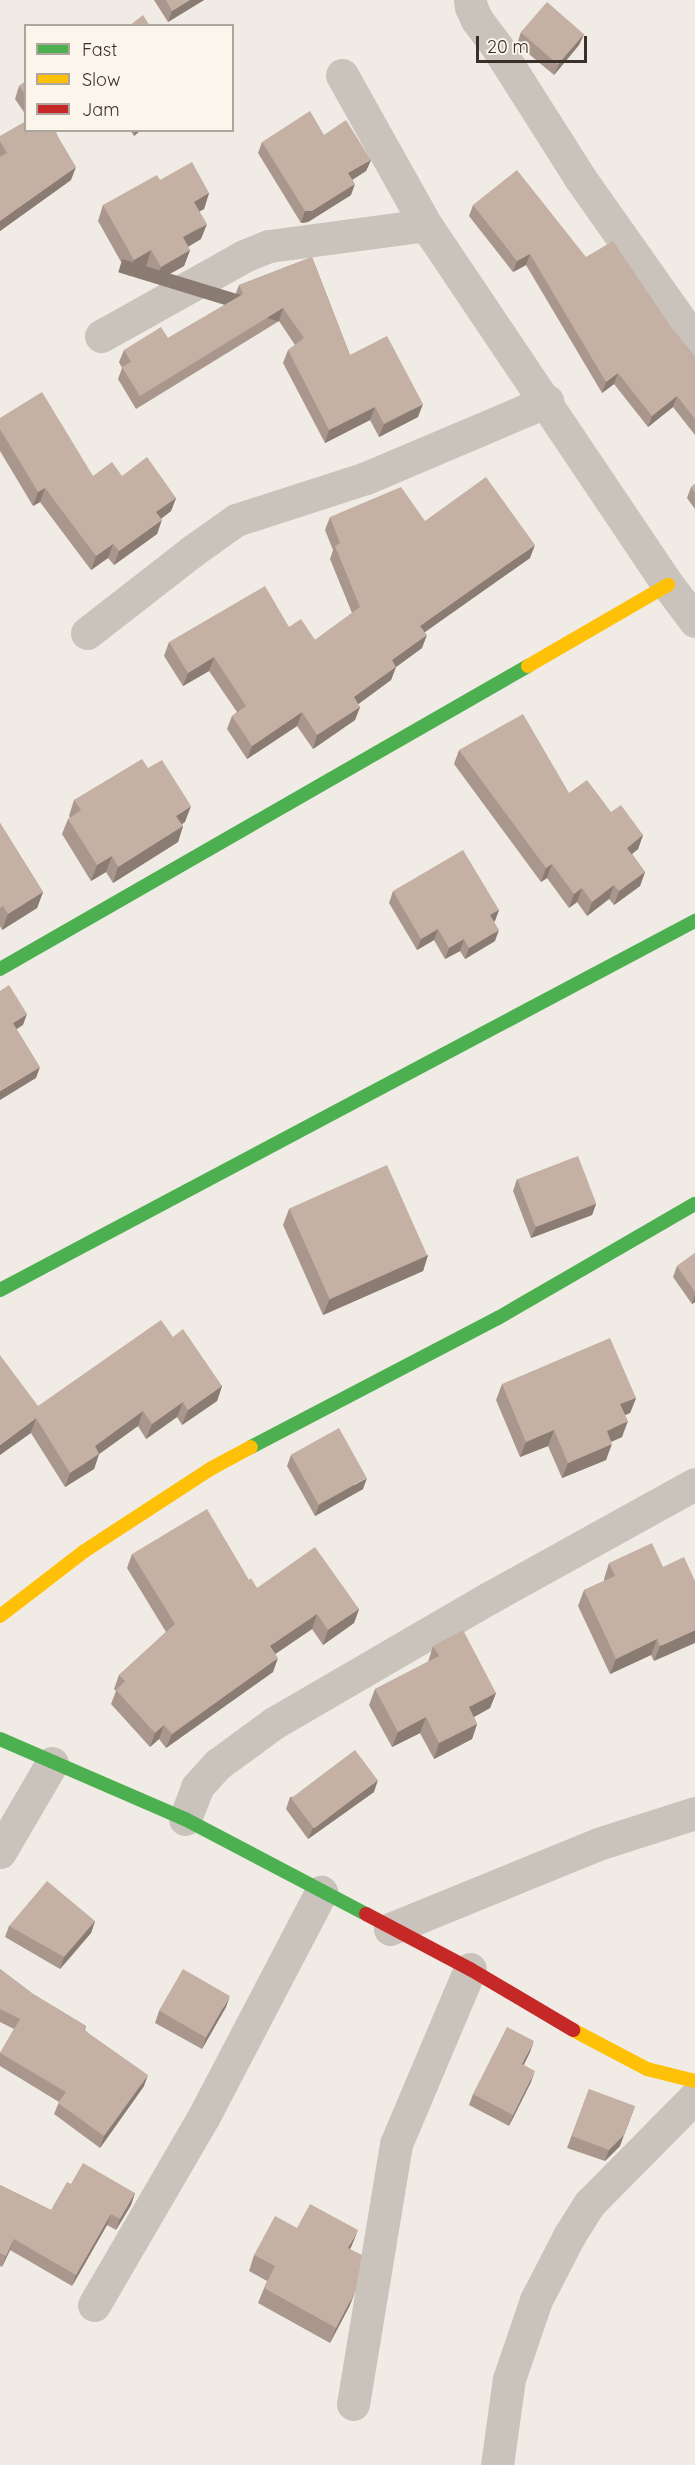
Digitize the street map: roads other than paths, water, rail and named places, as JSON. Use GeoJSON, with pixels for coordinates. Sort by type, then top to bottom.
{"type":"FeatureCollection","features":[{"type":"Feature","properties":{"kind":"street"},"geometry":{"type":"LineString","coordinates":[[471,0],[471,7],[477,20],[497,47],[580,178],[695,341]]}},
{"type":"Feature","properties":{"kind":"street"},"geometry":{"type":"LineString","coordinates":[[342,75],[426,225],[547,401],[668,585],[695,621]]}},
{"type":"Feature","properties":{"kind":"street"},"geometry":{"type":"LineString","coordinates":[[101,336],[244,256],[269,246],[426,225]]}},
{"type":"Feature","properties":{"kind":"street"},"geometry":{"type":"LineString","coordinates":[[87,633],[236,520],[366,478],[547,401]]}},
{"type":"Feature","properties":{"kind":"street"},"geometry":{"type":"LineString","coordinates":[[0,969],[668,585]]}},
{"type":"Feature","properties":{"kind":"street"},"geometry":{"type":"LineString","coordinates":[[0,1290],[695,921]]}},
{"type":"Feature","properties":{"kind":"street"},"geometry":{"type":"LineString","coordinates":[[0,1616],[83,1552],[212,1468],[498,1318],[695,1204]]}},
{"type":"Feature","properties":{"kind":"street"},"geometry":{"type":"LineString","coordinates":[[185,1819],[197,1787],[218,1764],[274,1723],[489,1598],[695,1484]]}},
{"type":"Feature","properties":{"kind":"street"},"geometry":{"type":"LineString","coordinates":[[0,1739],[185,1819],[390,1929],[470,1969],[589,2039],[648,2069],[695,2081]]}},
{"type":"Feature","properties":{"kind":"street"},"geometry":{"type":"LineString","coordinates":[[0,1852],[52,1763]]}},
{"type":"Feature","properties":{"kind":"street"},"geometry":{"type":"LineString","coordinates":[[390,1929],[598,1844],[695,1814]]}},
{"type":"Feature","properties":{"kind":"street"},"geometry":{"type":"LineString","coordinates":[[94,2305],[204,2116],[321,1892]]}},
{"type":"Feature","properties":{"kind":"street"},"geometry":{"type":"LineString","coordinates":[[353,2403],[396,2144],[470,1969]]}},
{"type":"Feature","properties":{"kind":"street"},"geometry":{"type":"LineString","coordinates":[[498,2465],[509,2379],[536,2300],[569,2236],[590,2203],[695,2097]]}}]}
